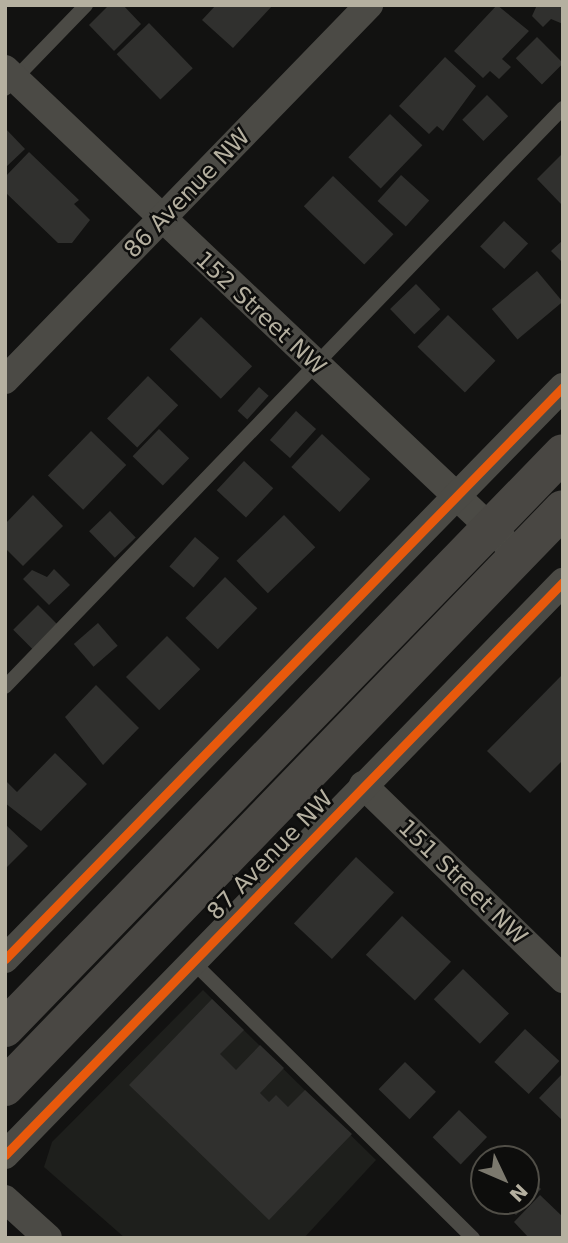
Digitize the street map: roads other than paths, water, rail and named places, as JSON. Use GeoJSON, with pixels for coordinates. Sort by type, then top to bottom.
{"type":"FeatureCollection","features":[{"type":"Feature","properties":{"kind":"main road"},"geometry":{"type":"LineString","coordinates":[[5,1028],[563,453]]}},
{"type":"Feature","properties":{"kind":"main road","name":"87 Avenue NW"},"geometry":{"type":"LineString","coordinates":[[5,1087],[563,509]]}},
{"type":"Feature","properties":{"kind":"street","name":"86 Avenue NW"},"geometry":{"type":"LineString","coordinates":[[5,380],[369,5]]}},
{"type":"Feature","properties":{"kind":"street","name":"152 Street NW"},"geometry":{"type":"LineString","coordinates":[[9,79],[519,554]]}},
{"type":"Feature","properties":{"kind":"street"},"geometry":{"type":"LineString","coordinates":[[5,959],[563,387]]}},
{"type":"Feature","properties":{"kind":"street","name":"87 Avenue NW"},"geometry":{"type":"LineString","coordinates":[[5,1155],[563,582]]}},
{"type":"Feature","properties":{"kind":"street","name":"151 Street NW"},"geometry":{"type":"LineString","coordinates":[[363,785],[563,979]]}},
{"type":"Feature","properties":{"kind":"street"},"geometry":{"type":"LineString","coordinates":[[5,1199],[48,1238]]}},
{"type":"Feature","properties":{"kind":"lane"},"geometry":{"type":"LineString","coordinates":[[9,79],[86,5]]}},
{"type":"Feature","properties":{"kind":"lane"},"geometry":{"type":"LineString","coordinates":[[5,687],[563,108]]}},
{"type":"Feature","properties":{"kind":"lane"},"geometry":{"type":"LineString","coordinates":[[194,963],[473,1238]]}}]}
